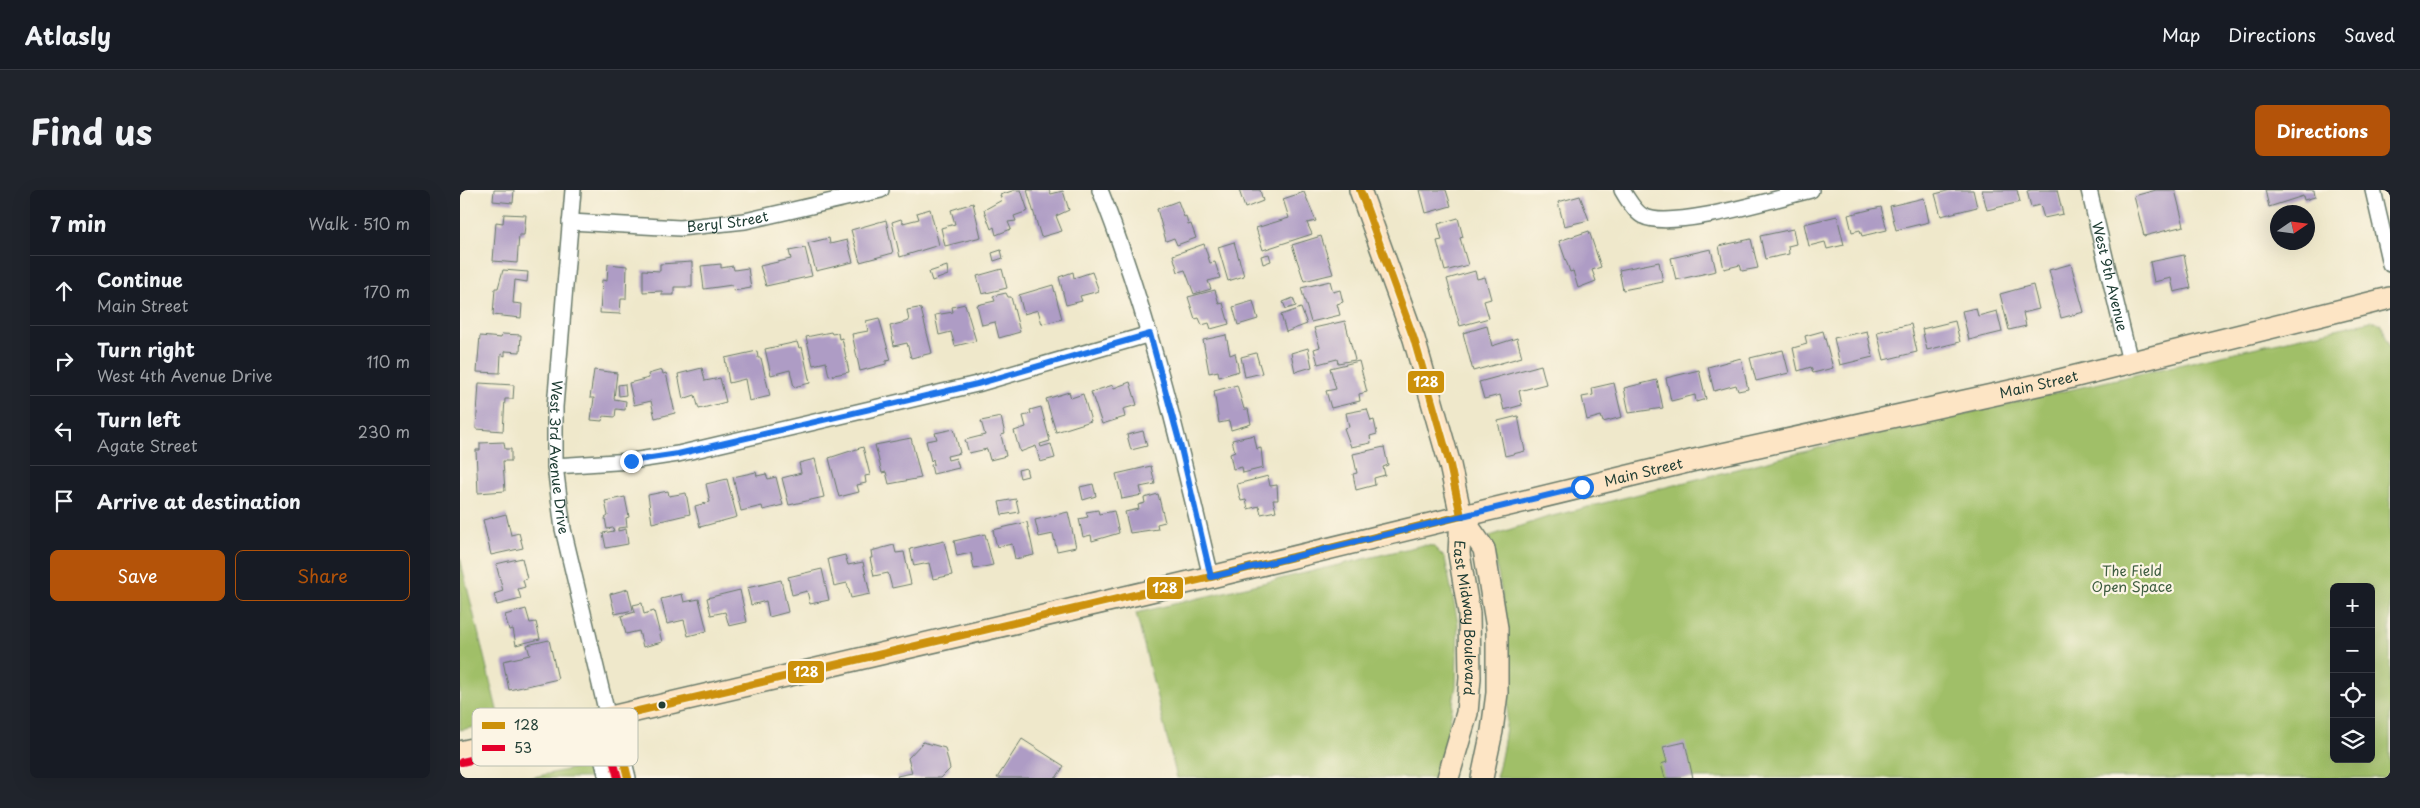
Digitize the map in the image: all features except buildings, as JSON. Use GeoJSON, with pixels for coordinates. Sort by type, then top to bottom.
{"type":"FeatureCollection","features":[{"type":"Feature","properties":{"kind":"main road"},"geometry":{"type":"LineString","coordinates":[[1360,190],[1414,340],[1450,465],[1461,516]]}},
{"type":"Feature","properties":{"kind":"main road","name":"Main Street"},"geometry":{"type":"LineString","coordinates":[[638,711],[1211,577],[1695,460],[2050,382],[2390,298]]}},
{"type":"Feature","properties":{"kind":"main road","name":"East Midway Boulevard"},"geometry":{"type":"LineString","coordinates":[[1448,778],[1466,713],[1470,678],[1469,613],[1458,554],[1461,516]]}},
{"type":"Feature","properties":{"kind":"main road","name":"East Midway Boulevard"},"geometry":{"type":"LineString","coordinates":[[1461,516],[1484,549],[1497,628],[1497,693],[1492,732],[1482,778]]}},
{"type":"Feature","properties":{"kind":"street","name":"West 3rd Avenue Drive"},"geometry":{"type":"LineString","coordinates":[[573,190],[555,407],[554,466],[563,529],[606,708]]}},
{"type":"Feature","properties":{"kind":"street","name":"Beryl Street"},"geometry":{"type":"LineString","coordinates":[[570,222],[689,227],[745,221],[881,190]]}},
{"type":"Feature","properties":{"kind":"street"},"geometry":{"type":"LineString","coordinates":[[1100,190],[1150,334],[1181,448],[1211,577]]}},
{"type":"Feature","properties":{"kind":"street"},"geometry":{"type":"LineString","coordinates":[[1622,190],[1629,202],[1642,216],[1672,221],[1811,190]]}},
{"type":"Feature","properties":{"kind":"street","name":"West 9th Avenue"},"geometry":{"type":"LineString","coordinates":[[2089,190],[2130,362]]}},
{"type":"Feature","properties":{"kind":"street"},"geometry":{"type":"LineString","coordinates":[[2373,190],[2390,264]]}},
{"type":"Feature","properties":{"kind":"street"},"geometry":{"type":"LineString","coordinates":[[554,466],[631,461],[678,454],[977,384],[1150,334]]}},
{"type":"Feature","properties":{"kind":"green space","name":"The Field Open Space"},"geometry":{"type":"Polygon","coordinates":[[[2371,321],[2382,324],[2390,350],[2390,778],[1496,778],[1507,721],[1509,661],[1505,611],[1490,536],[1545,518],[1850,440],[2371,321]]]}},
{"type":"Feature","properties":{"kind":"green space"},"geometry":{"type":"Polygon","coordinates":[[[1423,545],[1433,546],[1445,558],[1458,623],[1456,686],[1443,760],[1436,778],[1177,778],[1136,613],[1423,545]]]}},
{"type":"Feature","properties":{"kind":"green space"},"geometry":{"type":"Polygon","coordinates":[[[460,558],[497,708],[472,708],[472,728],[460,730],[460,558]]]}},
{"type":"Feature","properties":{"kind":"green space"},"geometry":{"type":"Polygon","coordinates":[[[583,766],[592,766],[595,778],[530,778],[583,766]]]}},
{"type":"Feature","properties":{"kind":"transit line","name":"128"},"geometry":{"type":"LineString","coordinates":[[638,711],[1211,577],[1461,516],[1450,465],[1414,339],[1360,190]]}},
{"type":"Feature","properties":{"kind":"transit line","name":"53"},"geometry":{"type":"LineString","coordinates":[[462,762],[472,760]]}},
{"type":"Feature","properties":{"kind":"transit line","name":"53"},"geometry":{"type":"LineString","coordinates":[[615,766],[618,778]]}},
{"type":"Feature","properties":{"kind":"transit line","name":"128"},"geometry":{"type":"LineString","coordinates":[[625,766],[628,778]]}},
{"type":"Feature","properties":{"kind":"route"},"geometry":{"type":"LineString","coordinates":[[631,461],[678,454],[977,384],[1150,334],[1181,448],[1211,577],[1582,487]]}}]}
